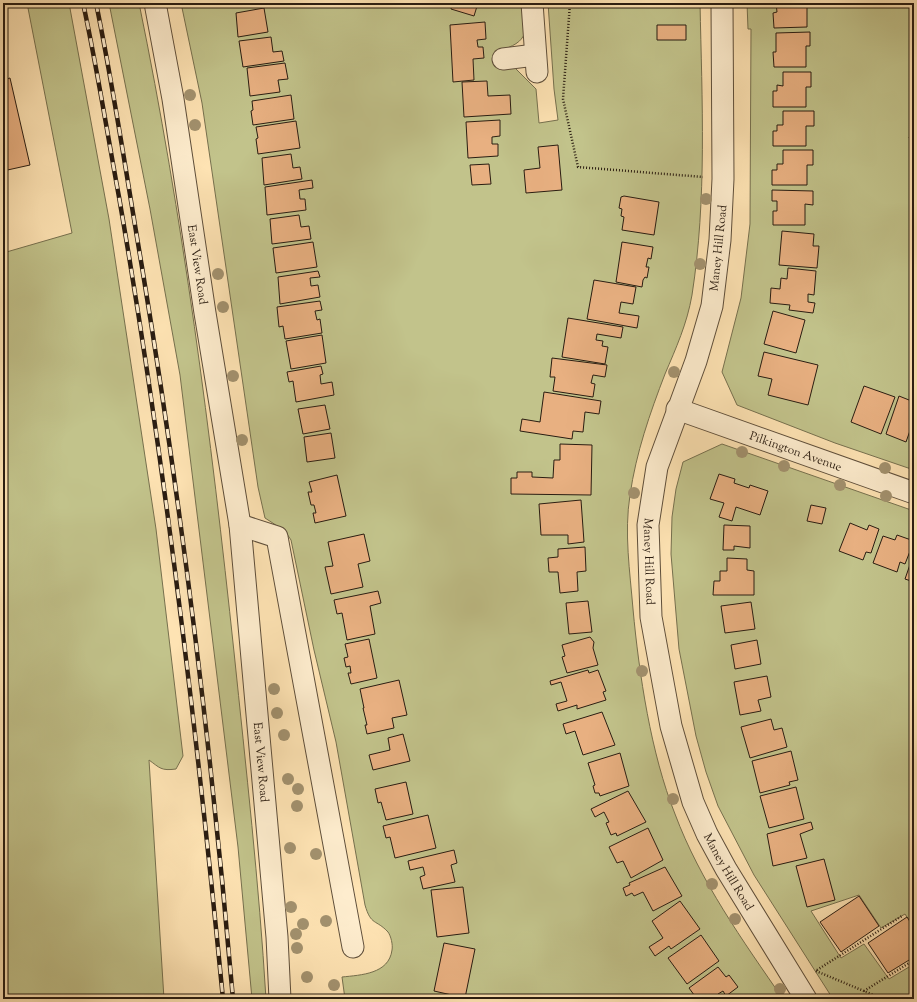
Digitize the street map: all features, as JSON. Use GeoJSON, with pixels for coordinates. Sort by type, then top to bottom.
{"type":"FeatureCollection","features":[{"type":"Feature","properties":{"kind":"street","name":"East View Road"},"geometry":{"type":"LineString","coordinates":[[155,3],[173,99],[204,313],[240,525],[277,937],[280,999]]}},
{"type":"Feature","properties":{"kind":"street"},"geometry":{"type":"LineString","coordinates":[[503,59],[536,64],[532,3]]}},
{"type":"Feature","properties":{"kind":"street","name":"Maney Hill Road"},"geometry":{"type":"LineString","coordinates":[[722,3],[723,179],[720,240],[712,306],[696,361],[677,409],[657,467],[648,525],[651,617],[671,726],[693,802],[707,834],[726,869],[802,993]]}},
{"type":"Feature","properties":{"kind":"street","name":"Pilkington Avenue"},"geometry":{"type":"LineString","coordinates":[[677,409],[914,493]]}},
{"type":"Feature","properties":{"kind":"street"},"geometry":{"type":"LineString","coordinates":[[240,525],[276,537],[353,947]]}},
{"type":"Feature","properties":{"kind":"path"},"geometry":{"type":"LineString","coordinates":[[570,3],[563,99],[578,168],[723,179]]}},
{"type":"Feature","properties":{"kind":"path"},"geometry":{"type":"LineString","coordinates":[[802,993],[817,970],[902,916]]}},
{"type":"Feature","properties":{"kind":"path"},"geometry":{"type":"LineString","coordinates":[[864,991],[914,960]]}},
{"type":"Feature","properties":{"kind":"path"},"geometry":{"type":"LineString","coordinates":[[817,970],[883,999]]}},
{"type":"Feature","properties":{"kind":"green space"},"geometry":{"type":"Polygon","coordinates":[[[27,3],[69,3],[109,219],[156,529],[183,756],[176,769],[167,770],[161,768],[149,760],[164,999],[3,999],[3,253],[72,233],[27,3]]]}},
{"type":"Feature","properties":{"kind":"green space"},"geometry":{"type":"Polygon","coordinates":[[[109,3],[139,3],[155,83],[182,245],[216,489],[252,826],[266,999],[252,999],[238,847],[180,375],[150,209],[109,3]]]}},
{"type":"Feature","properties":{"kind":"green space"},"geometry":{"type":"Polygon","coordinates":[[[181,3],[525,3],[526,28],[524,34],[516,44],[498,51],[536,89],[539,123],[558,120],[554,89],[548,3],[700,3],[702,186],[697,259],[692,295],[687,316],[681,336],[654,403],[636,464],[628,509],[629,567],[639,660],[647,713],[659,766],[675,814],[697,863],[723,910],[783,999],[345,999],[342,977],[365,974],[380,969],[390,958],[392,943],[388,932],[369,916],[365,905],[336,742],[314,650],[291,540],[285,531],[265,518],[258,487],[202,103],[181,3]]]}},
{"type":"Feature","properties":{"kind":"green space"},"geometry":{"type":"Polygon","coordinates":[[[747,3],[914,3],[914,470],[835,443],[737,405],[722,372],[741,298],[750,224],[751,29],[748,29],[747,3]]]}},
{"type":"Feature","properties":{"kind":"green space"},"geometry":{"type":"Polygon","coordinates":[[[722,444],[914,511],[914,928],[905,914],[881,928],[859,895],[811,911],[841,958],[864,944],[889,979],[909,967],[914,973],[914,999],[833,999],[754,875],[718,806],[706,772],[696,736],[679,649],[671,554],[672,517],[676,489],[683,462],[722,444]]]}},
{"type":"Feature","properties":{"kind":"building"},"geometry":{"type":"Polygon","coordinates":[[[229,3],[248,3],[230,7],[229,3]]]}},
{"type":"Feature","properties":{"kind":"building"},"geometry":{"type":"Polygon","coordinates":[[[452,3],[478,3],[474,16],[451,9],[452,3]]]}},
{"type":"Feature","properties":{"kind":"building"},"geometry":{"type":"Polygon","coordinates":[[[488,3],[501,3],[500,6],[488,3]]]}},
{"type":"Feature","properties":{"kind":"building"},"geometry":{"type":"Polygon","coordinates":[[[776,3],[807,3],[807,27],[774,28],[773,13],[777,12],[776,3]]]}},
{"type":"Feature","properties":{"kind":"building"},"geometry":{"type":"Polygon","coordinates":[[[264,8],[268,32],[238,37],[236,13],[264,8]]]}},
{"type":"Feature","properties":{"kind":"building"},"geometry":{"type":"Polygon","coordinates":[[[485,22],[486,39],[477,40],[478,47],[483,47],[484,58],[473,59],[474,80],[453,82],[450,25],[485,22]]]}},
{"type":"Feature","properties":{"kind":"building"},"geometry":{"type":"Polygon","coordinates":[[[657,25],[686,25],[686,40],[657,40],[657,25]]]}},
{"type":"Feature","properties":{"kind":"building"},"geometry":{"type":"Polygon","coordinates":[[[810,32],[810,46],[806,46],[806,67],[774,67],[773,52],[776,52],[776,33],[810,32]]]}},
{"type":"Feature","properties":{"kind":"building"},"geometry":{"type":"Polygon","coordinates":[[[271,37],[273,52],[282,51],[284,61],[243,67],[239,41],[271,37]]]}},
{"type":"Feature","properties":{"kind":"building"},"geometry":{"type":"Polygon","coordinates":[[[3,38],[7,56],[3,57],[3,38]]]}},
{"type":"Feature","properties":{"kind":"building"},"geometry":{"type":"Polygon","coordinates":[[[285,63],[288,79],[278,80],[280,92],[250,96],[247,68],[285,63]]]}},
{"type":"Feature","properties":{"kind":"building"},"geometry":{"type":"Polygon","coordinates":[[[783,72],[811,72],[811,87],[806,87],[806,107],[773,107],[773,91],[777,91],[777,85],[783,86],[783,72]]]}},
{"type":"Feature","properties":{"kind":"building"},"geometry":{"type":"Polygon","coordinates":[[[10,78],[30,165],[3,171],[3,80],[10,78]]]}},
{"type":"Feature","properties":{"kind":"building"},"geometry":{"type":"Polygon","coordinates":[[[487,81],[488,96],[510,95],[511,114],[464,117],[462,82],[487,81]]]}},
{"type":"Feature","properties":{"kind":"building"},"geometry":{"type":"Polygon","coordinates":[[[291,95],[294,119],[253,125],[251,111],[253,110],[252,101],[291,95]]]}},
{"type":"Feature","properties":{"kind":"building"},"geometry":{"type":"Polygon","coordinates":[[[783,111],[814,111],[814,126],[806,126],[806,146],[773,146],[773,131],[777,131],[777,125],[783,125],[783,111]]]}},
{"type":"Feature","properties":{"kind":"building"},"geometry":{"type":"Polygon","coordinates":[[[500,120],[500,136],[492,137],[492,144],[498,144],[498,156],[468,158],[466,122],[500,120]]]}},
{"type":"Feature","properties":{"kind":"building"},"geometry":{"type":"Polygon","coordinates":[[[296,121],[300,148],[258,154],[256,127],[296,121]]]}},
{"type":"Feature","properties":{"kind":"building"},"geometry":{"type":"Polygon","coordinates":[[[914,126],[914,140],[909,138],[914,126]]]}},
{"type":"Feature","properties":{"kind":"building"},"geometry":{"type":"Polygon","coordinates":[[[558,145],[562,190],[526,193],[524,170],[540,168],[538,147],[558,145]]]}},
{"type":"Feature","properties":{"kind":"building"},"geometry":{"type":"Polygon","coordinates":[[[783,150],[813,150],[813,165],[807,165],[807,185],[772,185],[772,170],[777,170],[777,164],[783,164],[783,150]]]}},
{"type":"Feature","properties":{"kind":"building"},"geometry":{"type":"Polygon","coordinates":[[[291,154],[293,168],[300,167],[302,179],[264,185],[262,158],[291,154]]]}},
{"type":"Feature","properties":{"kind":"building"},"geometry":{"type":"Polygon","coordinates":[[[489,164],[491,184],[472,185],[470,165],[489,164]]]}},
{"type":"Feature","properties":{"kind":"building"},"geometry":{"type":"Polygon","coordinates":[[[312,180],[313,188],[299,190],[300,199],[305,199],[306,210],[267,215],[265,187],[312,180]]]}},
{"type":"Feature","properties":{"kind":"building"},"geometry":{"type":"Polygon","coordinates":[[[772,190],[813,191],[813,205],[805,204],[805,225],[773,225],[773,211],[777,211],[777,201],[772,201],[772,190]]]}},
{"type":"Feature","properties":{"kind":"building"},"geometry":{"type":"Polygon","coordinates":[[[624,196],[659,202],[654,235],[622,230],[624,217],[621,216],[622,209],[619,208],[621,197],[624,196]]]}},
{"type":"Feature","properties":{"kind":"building"},"geometry":{"type":"Polygon","coordinates":[[[299,215],[301,227],[309,226],[311,239],[272,244],[270,219],[299,215]]]}},
{"type":"Feature","properties":{"kind":"building"},"geometry":{"type":"Polygon","coordinates":[[[782,231],[814,234],[813,246],[819,246],[817,268],[779,265],[782,231]]]}},
{"type":"Feature","properties":{"kind":"building"},"geometry":{"type":"Polygon","coordinates":[[[313,242],[317,267],[276,273],[273,248],[313,242]]]}},
{"type":"Feature","properties":{"kind":"building"},"geometry":{"type":"Polygon","coordinates":[[[622,242],[653,247],[651,259],[648,258],[646,267],[649,267],[647,278],[645,277],[643,280],[642,287],[616,282],[622,242]]]}},
{"type":"Feature","properties":{"kind":"building"},"geometry":{"type":"Polygon","coordinates":[[[788,268],[816,271],[814,295],[808,294],[808,302],[815,303],[813,313],[789,310],[790,305],[770,303],[771,288],[780,289],[781,278],[787,279],[788,268]]]}},
{"type":"Feature","properties":{"kind":"building"},"geometry":{"type":"Polygon","coordinates":[[[318,271],[320,277],[310,278],[311,286],[318,285],[320,297],[280,304],[278,277],[318,271]]]}},
{"type":"Feature","properties":{"kind":"building"},"geometry":{"type":"Polygon","coordinates":[[[594,280],[636,287],[633,304],[621,302],[619,313],[639,316],[637,328],[587,319],[594,280]]]}},
{"type":"Feature","properties":{"kind":"building"},"geometry":{"type":"Polygon","coordinates":[[[320,301],[322,310],[315,311],[317,320],[320,319],[322,333],[285,339],[283,326],[279,327],[277,307],[320,301]]]}},
{"type":"Feature","properties":{"kind":"building"},"geometry":{"type":"Polygon","coordinates":[[[773,311],[805,320],[796,353],[764,344],[773,311]]]}},
{"type":"Feature","properties":{"kind":"building"},"geometry":{"type":"Polygon","coordinates":[[[568,318],[623,327],[621,338],[597,334],[596,340],[603,341],[602,346],[608,347],[605,364],[562,357],[568,318]]]}},
{"type":"Feature","properties":{"kind":"building"},"geometry":{"type":"Polygon","coordinates":[[[322,335],[326,363],[291,369],[286,341],[322,335]]]}},
{"type":"Feature","properties":{"kind":"building"},"geometry":{"type":"Polygon","coordinates":[[[764,352],[818,365],[808,405],[768,395],[772,379],[758,376],[764,352]]]}},
{"type":"Feature","properties":{"kind":"building"},"geometry":{"type":"Polygon","coordinates":[[[552,358],[607,365],[605,377],[593,375],[591,383],[595,384],[593,397],[553,391],[555,377],[550,377],[552,358]]]}},
{"type":"Feature","properties":{"kind":"building"},"geometry":{"type":"Polygon","coordinates":[[[321,366],[323,374],[320,375],[321,384],[332,382],[334,395],[296,402],[293,381],[289,382],[287,372],[321,366]]]}},
{"type":"Feature","properties":{"kind":"building"},"geometry":{"type":"Polygon","coordinates":[[[864,386],[895,397],[881,434],[851,422],[864,386]]]}},
{"type":"Feature","properties":{"kind":"building"},"geometry":{"type":"Polygon","coordinates":[[[544,392],[601,401],[599,414],[585,412],[583,432],[573,431],[572,439],[520,431],[522,419],[540,422],[544,392]]]}},
{"type":"Feature","properties":{"kind":"building"},"geometry":{"type":"Polygon","coordinates":[[[899,396],[914,402],[914,426],[912,425],[906,442],[886,434],[899,396]]]}},
{"type":"Feature","properties":{"kind":"building"},"geometry":{"type":"Polygon","coordinates":[[[325,405],[330,429],[303,434],[298,409],[325,405]]]}},
{"type":"Feature","properties":{"kind":"building"},"geometry":{"type":"Polygon","coordinates":[[[331,433],[335,458],[307,462],[304,437],[331,433]]]}},
{"type":"Feature","properties":{"kind":"building"},"geometry":{"type":"Polygon","coordinates":[[[560,444],[592,445],[591,495],[511,494],[511,478],[517,478],[517,472],[532,472],[532,477],[553,478],[554,460],[560,460],[560,444]]]}},
{"type":"Feature","properties":{"kind":"building"},"geometry":{"type":"Polygon","coordinates":[[[719,474],[735,479],[734,483],[749,488],[750,485],[768,491],[760,515],[736,507],[732,521],[719,517],[724,503],[710,499],[719,474]]]}},
{"type":"Feature","properties":{"kind":"building"},"geometry":{"type":"Polygon","coordinates":[[[337,475],[346,516],[315,523],[313,513],[316,513],[314,505],[311,505],[308,492],[312,492],[309,482],[337,475]]]}},
{"type":"Feature","properties":{"kind":"building"},"geometry":{"type":"Polygon","coordinates":[[[581,500],[584,542],[568,544],[568,535],[541,535],[539,504],[581,500]]]}},
{"type":"Feature","properties":{"kind":"building"},"geometry":{"type":"Polygon","coordinates":[[[811,505],[826,508],[822,524],[807,521],[811,505]]]}},
{"type":"Feature","properties":{"kind":"building"},"geometry":{"type":"Polygon","coordinates":[[[850,523],[867,530],[869,525],[879,529],[871,553],[866,552],[863,560],[839,551],[850,523]]]}},
{"type":"Feature","properties":{"kind":"building"},"geometry":{"type":"Polygon","coordinates":[[[724,525],[750,526],[750,548],[734,546],[734,550],[723,550],[724,525]]]}},
{"type":"Feature","properties":{"kind":"building"},"geometry":{"type":"Polygon","coordinates":[[[364,534],[370,561],[358,564],[363,587],[331,594],[325,567],[333,566],[328,542],[364,534]]]}},
{"type":"Feature","properties":{"kind":"building"},"geometry":{"type":"Polygon","coordinates":[[[897,535],[914,541],[905,564],[900,562],[897,572],[873,563],[883,536],[895,540],[897,535]]]}},
{"type":"Feature","properties":{"kind":"building"},"geometry":{"type":"Polygon","coordinates":[[[585,547],[586,571],[577,572],[578,591],[560,593],[558,572],[549,572],[548,558],[558,557],[558,549],[585,547]]]}},
{"type":"Feature","properties":{"kind":"building"},"geometry":{"type":"Polygon","coordinates":[[[914,553],[914,582],[905,579],[914,553]]]}},
{"type":"Feature","properties":{"kind":"building"},"geometry":{"type":"Polygon","coordinates":[[[727,558],[747,559],[747,570],[754,571],[754,595],[713,595],[714,581],[720,581],[720,571],[727,571],[727,558]]]}},
{"type":"Feature","properties":{"kind":"building"},"geometry":{"type":"Polygon","coordinates":[[[378,591],[381,603],[370,606],[375,634],[347,640],[342,613],[337,614],[334,600],[378,591]]]}},
{"type":"Feature","properties":{"kind":"building"},"geometry":{"type":"Polygon","coordinates":[[[588,601],[592,632],[569,634],[566,603],[588,601]]]}},
{"type":"Feature","properties":{"kind":"building"},"geometry":{"type":"Polygon","coordinates":[[[751,602],[755,629],[725,633],[721,606],[751,602]]]}},
{"type":"Feature","properties":{"kind":"building"},"geometry":{"type":"Polygon","coordinates":[[[590,637],[594,642],[593,648],[598,665],[567,673],[562,657],[565,656],[562,645],[590,637]]]}},
{"type":"Feature","properties":{"kind":"building"},"geometry":{"type":"Polygon","coordinates":[[[369,639],[377,678],[351,684],[348,673],[351,673],[350,666],[346,667],[344,658],[348,657],[345,644],[369,639]]]}},
{"type":"Feature","properties":{"kind":"building"},"geometry":{"type":"Polygon","coordinates":[[[757,640],[761,664],[735,669],[731,645],[757,640]]]}},
{"type":"Feature","properties":{"kind":"building"},"geometry":{"type":"Polygon","coordinates":[[[588,670],[589,673],[598,670],[606,691],[603,692],[606,700],[577,709],[577,705],[558,711],[556,704],[567,701],[561,682],[551,685],[550,681],[588,670]]]}},
{"type":"Feature","properties":{"kind":"building"},"geometry":{"type":"Polygon","coordinates":[[[767,676],[771,697],[758,700],[761,711],[740,715],[734,682],[767,676]]]}},
{"type":"Feature","properties":{"kind":"building"},"geometry":{"type":"Polygon","coordinates":[[[399,680],[407,715],[392,718],[394,728],[367,734],[365,725],[367,725],[360,689],[399,680]]]}},
{"type":"Feature","properties":{"kind":"building"},"geometry":{"type":"Polygon","coordinates":[[[602,712],[615,745],[583,755],[575,731],[566,734],[563,724],[602,712]]]}},
{"type":"Feature","properties":{"kind":"building"},"geometry":{"type":"Polygon","coordinates":[[[771,719],[774,730],[782,728],[787,747],[750,758],[741,727],[771,719]]]}},
{"type":"Feature","properties":{"kind":"building"},"geometry":{"type":"Polygon","coordinates":[[[403,734],[410,761],[373,770],[369,755],[390,750],[388,738],[403,734]]]}},
{"type":"Feature","properties":{"kind":"building"},"geometry":{"type":"Polygon","coordinates":[[[791,751],[798,780],[789,782],[790,785],[760,793],[752,761],[791,751]]]}},
{"type":"Feature","properties":{"kind":"building"},"geometry":{"type":"Polygon","coordinates":[[[620,753],[629,786],[600,796],[599,793],[595,793],[593,786],[595,785],[588,763],[620,753]]]}},
{"type":"Feature","properties":{"kind":"building"},"geometry":{"type":"Polygon","coordinates":[[[406,782],[413,814],[386,820],[381,802],[378,803],[375,789],[406,782]]]}},
{"type":"Feature","properties":{"kind":"building"},"geometry":{"type":"Polygon","coordinates":[[[796,787],[804,819],[769,828],[760,796],[796,787]]]}},
{"type":"Feature","properties":{"kind":"building"},"geometry":{"type":"Polygon","coordinates":[[[628,791],[646,822],[617,836],[616,833],[611,835],[606,823],[609,822],[604,812],[595,817],[591,809],[628,791]]]}},
{"type":"Feature","properties":{"kind":"building"},"geometry":{"type":"Polygon","coordinates":[[[428,815],[436,848],[395,858],[390,837],[386,838],[383,826],[428,815]]]}},
{"type":"Feature","properties":{"kind":"building"},"geometry":{"type":"Polygon","coordinates":[[[811,822],[813,829],[800,834],[807,858],[773,866],[767,834],[811,822]]]}},
{"type":"Feature","properties":{"kind":"building"},"geometry":{"type":"Polygon","coordinates":[[[648,828],[663,860],[631,878],[623,861],[617,863],[609,847],[648,828]]]}},
{"type":"Feature","properties":{"kind":"building"},"geometry":{"type":"Polygon","coordinates":[[[454,850],[457,863],[451,865],[455,882],[423,889],[420,877],[425,875],[423,867],[410,870],[408,861],[454,850]]]}},
{"type":"Feature","properties":{"kind":"building"},"geometry":{"type":"Polygon","coordinates":[[[824,859],[835,900],[807,907],[796,866],[824,859]]]}},
{"type":"Feature","properties":{"kind":"building"},"geometry":{"type":"Polygon","coordinates":[[[665,867],[682,896],[653,911],[643,892],[634,896],[632,893],[626,896],[623,888],[630,885],[629,883],[665,867]]]}},
{"type":"Feature","properties":{"kind":"building"},"geometry":{"type":"Polygon","coordinates":[[[463,887],[469,933],[437,937],[431,890],[463,887]]]}},
{"type":"Feature","properties":{"kind":"building"},"geometry":{"type":"Polygon","coordinates":[[[859,896],[879,926],[841,952],[820,922],[859,896]]]}},
{"type":"Feature","properties":{"kind":"building"},"geometry":{"type":"Polygon","coordinates":[[[680,901],[700,929],[671,949],[669,946],[655,956],[649,947],[663,938],[652,921],[680,901]]]}},
{"type":"Feature","properties":{"kind":"building"},"geometry":{"type":"Polygon","coordinates":[[[907,917],[914,928],[914,957],[888,973],[868,943],[907,917]]]}},
{"type":"Feature","properties":{"kind":"building"},"geometry":{"type":"Polygon","coordinates":[[[701,935],[719,961],[687,984],[668,958],[701,935]]]}},
{"type":"Feature","properties":{"kind":"building"},"geometry":{"type":"Polygon","coordinates":[[[444,943],[475,949],[465,998],[434,991],[444,943]]]}},
{"type":"Feature","properties":{"kind":"building"},"geometry":{"type":"Polygon","coordinates":[[[718,967],[726,977],[729,975],[738,987],[726,996],[723,991],[718,994],[722,999],[697,999],[689,988],[718,967]]]}},
{"type":"Feature","properties":{"kind":"railway"},"geometry":{"type":"LineString","coordinates":[[83,3],[119,197],[151,397],[191,697],[223,999]]}},
{"type":"Feature","properties":{"kind":"railway"},"geometry":{"type":"LineString","coordinates":[[96,3],[115,102],[157,358],[183,541],[216,815],[233,999]]}}]}
